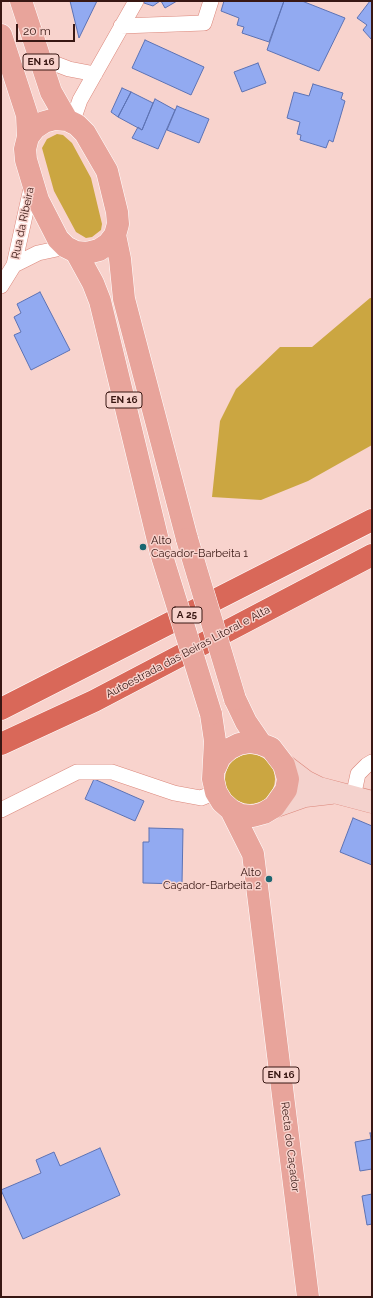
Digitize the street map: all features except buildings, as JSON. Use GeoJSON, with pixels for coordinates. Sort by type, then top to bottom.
{"type":"FeatureCollection","features":[{"type":"Feature","properties":{"kind":"highway","name":"A 25"},"geometry":{"type":"LineString","coordinates":[[1,709],[372,520]]}},
{"type":"Feature","properties":{"kind":"highway","name":"Autoestrada das Beiras Litoral e Alta"},"geometry":{"type":"LineString","coordinates":[[1,744],[94,701],[372,555]]}},
{"type":"Feature","properties":{"kind":"main road","name":"EN 16"},"geometry":{"type":"LineString","coordinates":[[21,1],[51,92],[69,122],[77,125],[85,133],[107,171],[117,212],[118,224],[115,235],[120,259],[124,299],[187,539],[235,699],[246,722],[262,744],[271,748],[284,765],[288,779],[286,790],[269,810],[253,854]]}},
{"type":"Feature","properties":{"kind":"main road","name":"EN 16"},"geometry":{"type":"LineString","coordinates":[[1,35],[27,115],[28,137],[25,149],[26,160],[38,200],[58,239],[71,249],[93,283],[100,301],[161,553],[211,714],[215,741],[214,780],[216,792],[222,802],[231,810],[253,854]]}},
{"type":"Feature","properties":{"kind":"main road"},"geometry":{"type":"LineString","coordinates":[[28,137],[35,128],[44,122],[55,119],[69,122]]}},
{"type":"Feature","properties":{"kind":"main road"},"geometry":{"type":"LineString","coordinates":[[71,249],[87,253],[98,250],[108,244],[115,235]]}},
{"type":"Feature","properties":{"kind":"main road"},"geometry":{"type":"LineString","coordinates":[[215,768],[220,757],[229,749],[239,744],[250,742],[262,744]]}},
{"type":"Feature","properties":{"kind":"main road"},"geometry":{"type":"LineString","coordinates":[[284,765],[305,781],[319,788],[354,797]]}},
{"type":"Feature","properties":{"kind":"main road"},"geometry":{"type":"LineString","coordinates":[[231,810],[242,815],[253,816],[305,796],[354,797]]}},
{"type":"Feature","properties":{"kind":"main road","name":"Recta do Caçador"},"geometry":{"type":"LineString","coordinates":[[253,854],[308,1297]]}},
{"type":"Feature","properties":{"kind":"street"},"geometry":{"type":"LineString","coordinates":[[69,122],[94,74],[136,1]]}},
{"type":"Feature","properties":{"kind":"street"},"geometry":{"type":"LineString","coordinates":[[121,26],[204,24],[211,1]]}},
{"type":"Feature","properties":{"kind":"street"},"geometry":{"type":"LineString","coordinates":[[40,58],[69,69],[94,74]]}},
{"type":"Feature","properties":{"kind":"street","name":"Rua da Ribeira"},"geometry":{"type":"LineString","coordinates":[[1,286],[14,264],[32,182]]}},
{"type":"Feature","properties":{"kind":"street","name":"Rua da Ribeira"},"geometry":{"type":"LineString","coordinates":[[14,264],[38,254],[71,249]]}},
{"type":"Feature","properties":{"kind":"street"},"geometry":{"type":"LineString","coordinates":[[354,797],[358,774],[372,762]]}},
{"type":"Feature","properties":{"kind":"street"},"geometry":{"type":"LineString","coordinates":[[1,810],[77,772],[112,772],[174,793],[201,798],[216,792]]}},
{"type":"Feature","properties":{"kind":"shaded area"},"geometry":{"type":"Polygon","coordinates":[[[57,134],[63,135],[72,143],[91,178],[102,224],[101,230],[92,237],[86,238],[76,232],[54,191],[42,148],[47,139],[57,134]]]}},
{"type":"Feature","properties":{"kind":"shaded area"},"geometry":{"type":"Polygon","coordinates":[[[370,298],[372,298],[372,445],[308,481],[261,500],[212,497],[220,421],[236,389],[280,347],[312,347],[370,298]]]}},
{"type":"Feature","properties":{"kind":"shaded area"},"geometry":{"type":"Polygon","coordinates":[[[250,754],[264,758],[271,765],[275,779],[271,793],[264,800],[250,804],[236,800],[229,793],[225,779],[229,765],[236,758],[250,754]]]}},
{"type":"Feature","properties":{"kind":"place","name":"Alto Caçador-Barbeita 1"},"geometry":{"type":"Point","coordinates":[143,547]}},
{"type":"Feature","properties":{"kind":"place","name":"Alto Caçador-Barbeita 2"},"geometry":{"type":"Point","coordinates":[269,879]}}]}
